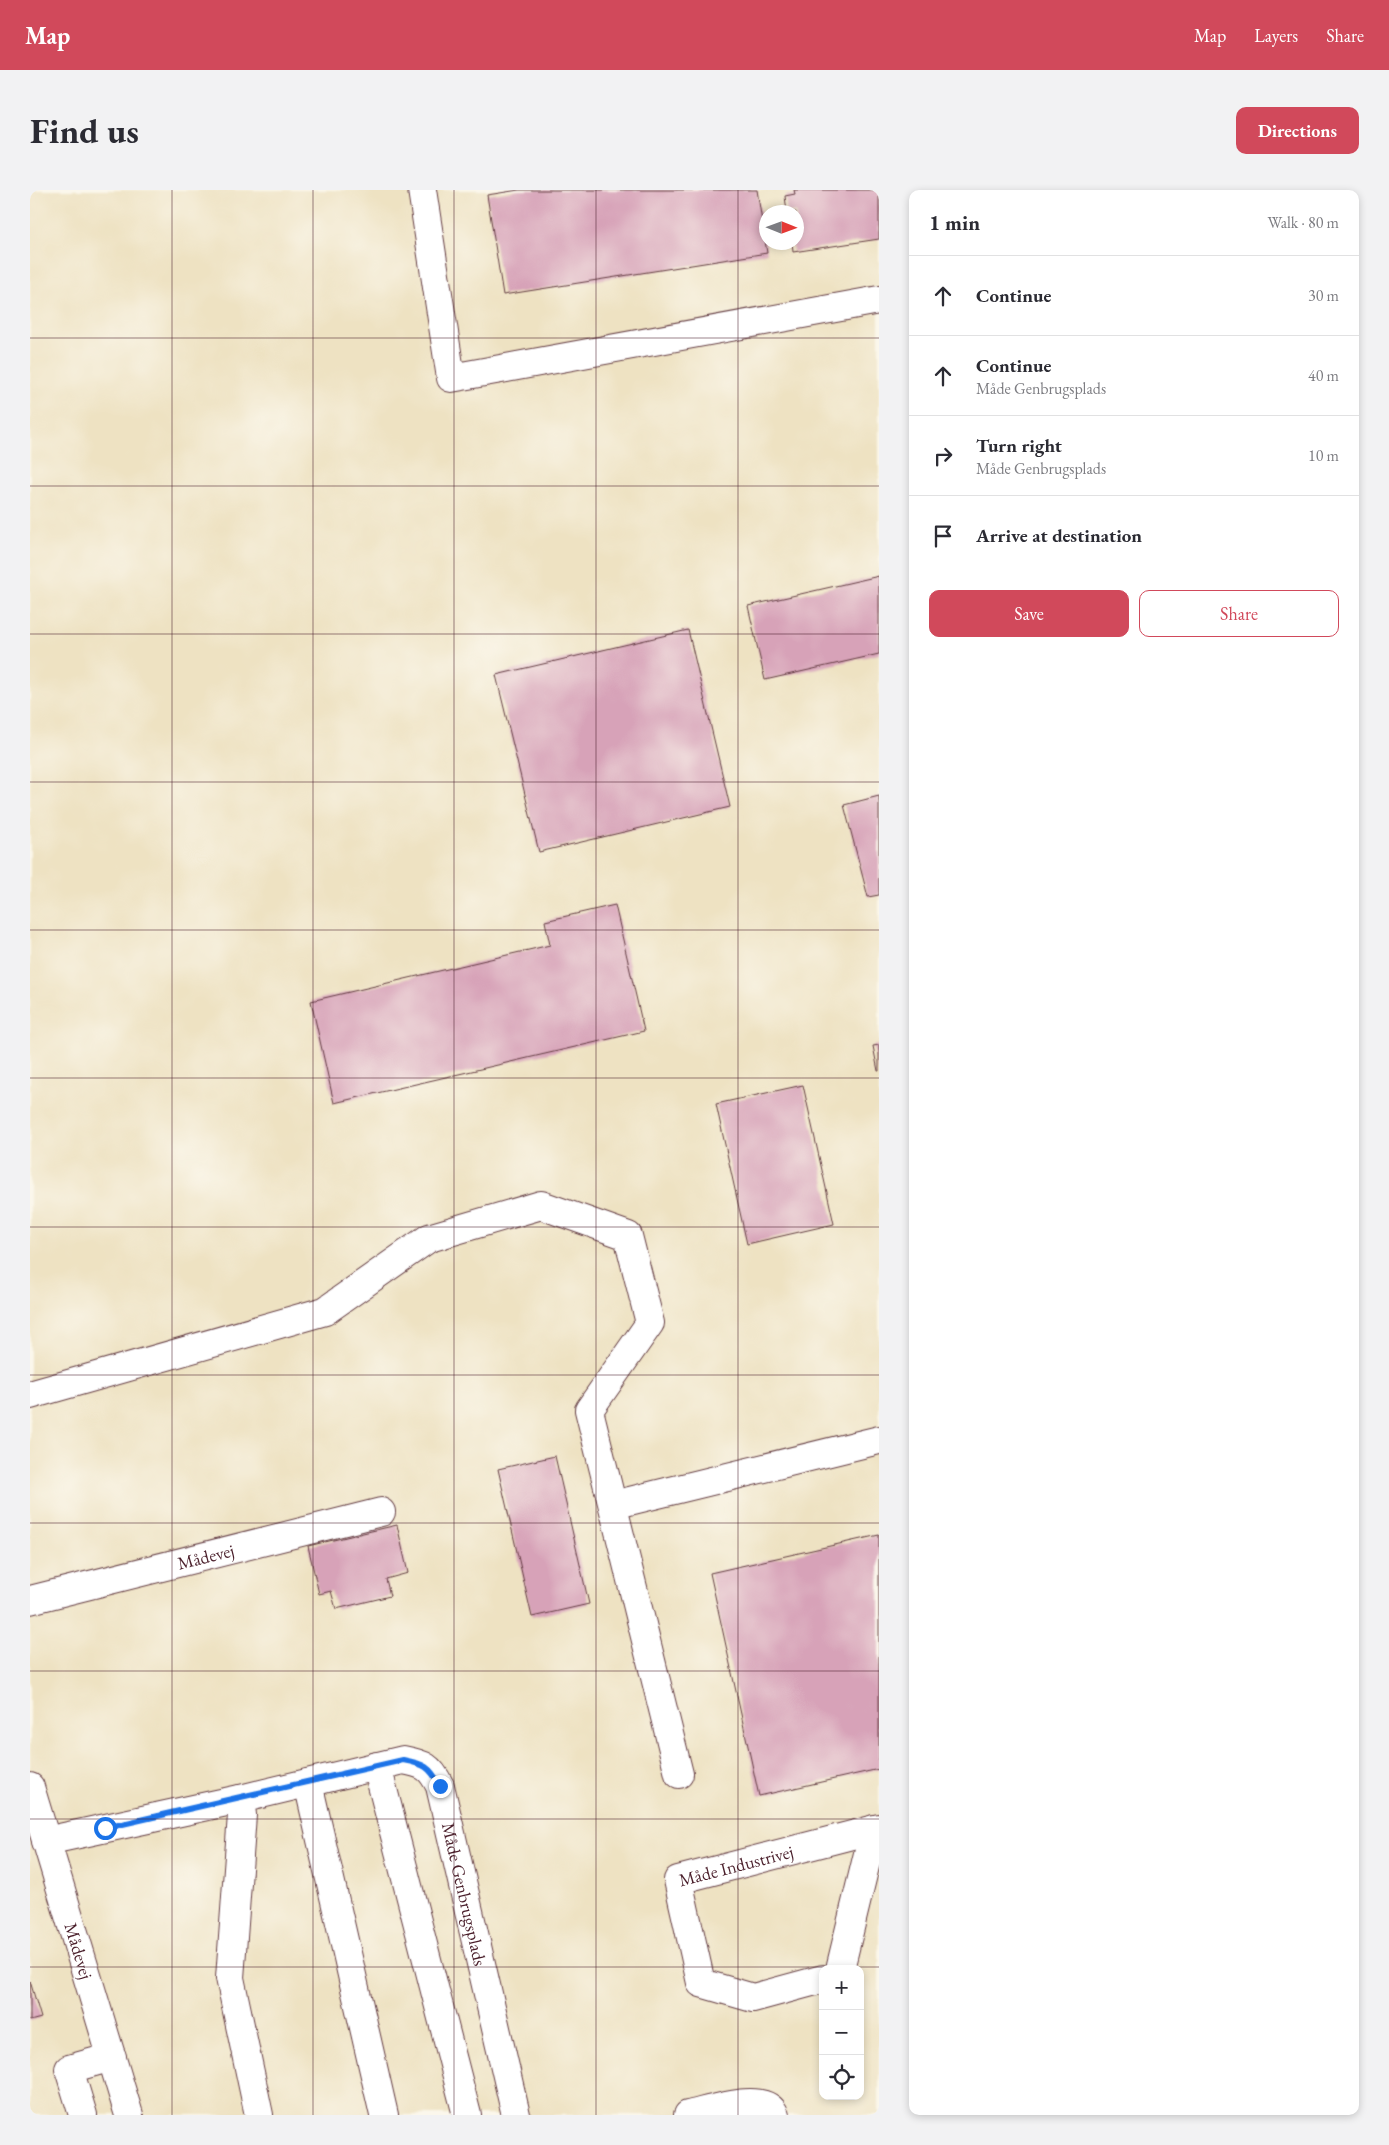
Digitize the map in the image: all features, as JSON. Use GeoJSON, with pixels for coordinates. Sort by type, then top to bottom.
{"type":"FeatureCollection","features":[{"type":"Feature","properties":{"kind":"street"},"geometry":{"type":"LineString","coordinates":[[422,190],[451,378],[879,300]]}},
{"type":"Feature","properties":{"kind":"street"},"geometry":{"type":"LineString","coordinates":[[30,1395],[325,1311],[429,1238],[541,1205],[628,1236],[650,1323],[589,1410],[679,1774]]}},
{"type":"Feature","properties":{"kind":"street"},"geometry":{"type":"LineString","coordinates":[[613,1505],[879,1440]]}},
{"type":"Feature","properties":{"kind":"street","name":"Mådevej"},"geometry":{"type":"LineString","coordinates":[[30,1600],[381,1512]]}},
{"type":"Feature","properties":{"kind":"street","name":"Måde Genbrugsplads"},"geometry":{"type":"LineString","coordinates":[[46,1842],[403,1760],[420,1763],[433,1771],[440,1786],[516,2115]]}},
{"type":"Feature","properties":{"kind":"street"},"geometry":{"type":"LineString","coordinates":[[377,1766],[467,2115]]}},
{"type":"Feature","properties":{"kind":"street"},"geometry":{"type":"LineString","coordinates":[[308,1783],[384,2115]]}},
{"type":"Feature","properties":{"kind":"street","name":"Mådevej"},"geometry":{"type":"LineString","coordinates":[[30,1787],[129,2115]]}},
{"type":"Feature","properties":{"kind":"street"},"geometry":{"type":"LineString","coordinates":[[240,1798],[242,1815],[230,1978],[259,2115]]}},
{"type":"Feature","properties":{"kind":"street","name":"Måde Industrivej"},"geometry":{"type":"LineString","coordinates":[[819,1980],[753,1998],[701,1983],[678,1880],[876,1829],[841,1965]]}},
{"type":"Feature","properties":{"kind":"street"},"geometry":{"type":"LineString","coordinates":[[83,2115],[69,2069],[112,2057]]}},
{"type":"Feature","properties":{"kind":"street"},"geometry":{"type":"LineString","coordinates":[[688,2115],[740,2103],[761,2102],[774,2112],[775,2115]]}},
{"type":"Feature","properties":{"kind":"building"},"geometry":{"type":"Polygon","coordinates":[[[519,190],[757,190],[759,205],[759,250],[767,250],[767,253],[503,295],[487,195],[519,190]]]}},
{"type":"Feature","properties":{"kind":"building"},"geometry":{"type":"Polygon","coordinates":[[[794,190],[879,190],[879,239],[793,252],[793,250],[804,250],[804,205],[786,205],[785,196],[795,194],[794,190]]]}},
{"type":"Feature","properties":{"kind":"building"},"geometry":{"type":"Polygon","coordinates":[[[879,576],[879,654],[765,680],[748,606],[879,576]]]}},
{"type":"Feature","properties":{"kind":"building"},"geometry":{"type":"Polygon","coordinates":[[[688,630],[730,807],[539,852],[496,675],[688,630]]]}},
{"type":"Feature","properties":{"kind":"building"},"geometry":{"type":"Polygon","coordinates":[[[879,796],[879,895],[868,897],[844,805],[879,796]]]}},
{"type":"Feature","properties":{"kind":"building"},"geometry":{"type":"Polygon","coordinates":[[[615,905],[644,1031],[334,1103],[311,1001],[550,945],[545,921],[615,905]]]}},
{"type":"Feature","properties":{"kind":"building"},"geometry":{"type":"Polygon","coordinates":[[[879,1045],[879,1071],[878,1071],[873,1046],[879,1045]]]}},
{"type":"Feature","properties":{"kind":"building"},"geometry":{"type":"Polygon","coordinates":[[[803,1085],[834,1224],[747,1244],[716,1104],[803,1085]]]}},
{"type":"Feature","properties":{"kind":"building"},"geometry":{"type":"Polygon","coordinates":[[[555,1456],[589,1604],[532,1617],[498,1469],[555,1456]]]}},
{"type":"Feature","properties":{"kind":"building"},"geometry":{"type":"Polygon","coordinates":[[[397,1525],[408,1573],[386,1579],[390,1596],[336,1609],[331,1591],[319,1594],[308,1546],[397,1525]]]}},
{"type":"Feature","properties":{"kind":"building"},"geometry":{"type":"Polygon","coordinates":[[[879,1535],[879,1769],[759,1796],[710,1573],[879,1535]]]}},
{"type":"Feature","properties":{"kind":"building"},"geometry":{"type":"Polygon","coordinates":[[[30,1981],[41,2018],[30,2021],[30,1981]]]}},
{"type":"Feature","properties":{"kind":"route"},"geometry":{"type":"LineString","coordinates":[[105,1828],[403,1760],[420,1763],[433,1771],[440,1786]]}}]}
